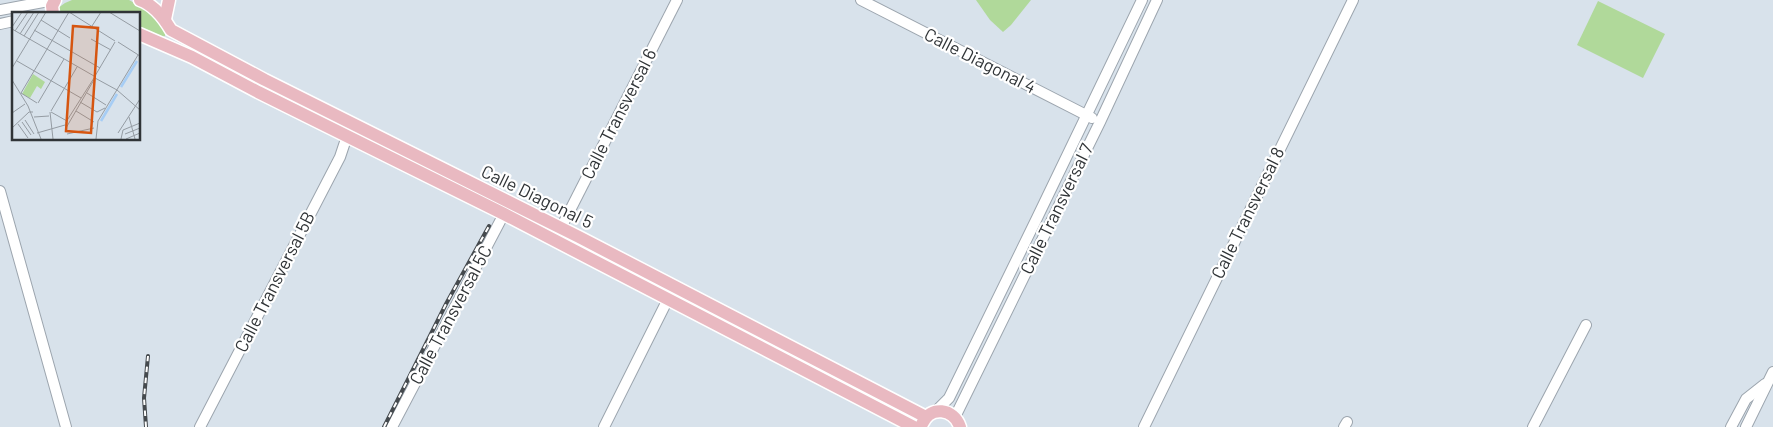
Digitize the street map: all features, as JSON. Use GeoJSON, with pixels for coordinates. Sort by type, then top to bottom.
{"type":"FeatureCollection","features":[{"type":"Feature","properties":{"kind":"main road"},"geometry":{"type":"LineString","coordinates":[[53,12],[52,6],[55,0]]}},
{"type":"Feature","properties":{"kind":"main road","name":"Calle Diagonal 5"},"geometry":{"type":"LineString","coordinates":[[140,0],[145,2],[164,19],[171,30],[440,176]]}},
{"type":"Feature","properties":{"kind":"main road"},"geometry":{"type":"LineString","coordinates":[[164,19],[169,0]]}},
{"type":"Feature","properties":{"kind":"main road"},"geometry":{"type":"LineString","coordinates":[[159,42],[168,39],[171,30]]}},
{"type":"Feature","properties":{"kind":"main road","name":"Calle Diagonal 5"},"geometry":{"type":"LineString","coordinates":[[140,34],[192,56],[258,92],[347,136],[440,176],[507,208],[668,299],[914,427]]}},
{"type":"Feature","properties":{"kind":"main road","name":"Calle Diagonal 5"},"geometry":{"type":"LineString","coordinates":[[507,208],[561,228],[928,418],[946,411],[958,422]]}},
{"type":"Feature","properties":{"kind":"main road"},"geometry":{"type":"LineString","coordinates":[[718,325],[725,312]]}},
{"type":"Feature","properties":{"kind":"street"},"geometry":{"type":"LineString","coordinates":[[0,10],[29,9],[55,0]]}},
{"type":"Feature","properties":{"kind":"street","name":"Calle Transversal 6"},"geometry":{"type":"LineString","coordinates":[[561,228],[677,0]]}},
{"type":"Feature","properties":{"kind":"street","name":"Calle Diagonal 4"},"geometry":{"type":"LineString","coordinates":[[861,0],[1100,122]]}},
{"type":"Feature","properties":{"kind":"street","name":"Calle Transversal 7"},"geometry":{"type":"LineString","coordinates":[[928,418],[949,398],[1142,0]]}},
{"type":"Feature","properties":{"kind":"street","name":"Calle Transversal 7"},"geometry":{"type":"LineString","coordinates":[[958,422],[1002,320],[1100,122],[1157,0]]}},
{"type":"Feature","properties":{"kind":"street","name":"Calle Transversal 8"},"geometry":{"type":"LineString","coordinates":[[1144,427],[1352,0]]}},
{"type":"Feature","properties":{"kind":"street"},"geometry":{"type":"LineString","coordinates":[[258,92],[265,80]]}},
{"type":"Feature","properties":{"kind":"street","name":"Calle Transversal 5B"},"geometry":{"type":"LineString","coordinates":[[200,427],[340,157],[347,136]]}},
{"type":"Feature","properties":{"kind":"street"},"geometry":{"type":"LineString","coordinates":[[0,192],[66,427]]}},
{"type":"Feature","properties":{"kind":"street","name":"Calle Transversal 5C"},"geometry":{"type":"LineString","coordinates":[[392,427],[507,208]]}},
{"type":"Feature","properties":{"kind":"street"},"geometry":{"type":"LineString","coordinates":[[604,427],[668,299]]}},
{"type":"Feature","properties":{"kind":"street"},"geometry":{"type":"LineString","coordinates":[[990,314],[1002,320]]}},
{"type":"Feature","properties":{"kind":"street"},"geometry":{"type":"LineString","coordinates":[[1533,427],[1586,325]]}},
{"type":"Feature","properties":{"kind":"street"},"geometry":{"type":"LineString","coordinates":[[1746,427],[1773,372]]}},
{"type":"Feature","properties":{"kind":"street"},"geometry":{"type":"LineString","coordinates":[[1730,427],[1746,398],[1766,383]]}},
{"type":"Feature","properties":{"kind":"green space"},"geometry":{"type":"Polygon","coordinates":[[[72,0],[129,0],[149,11],[165,30],[165,36],[159,38],[140,28],[140,12],[58,12],[58,8],[72,0]]]}},
{"type":"Feature","properties":{"kind":"green space"},"geometry":{"type":"Polygon","coordinates":[[[976,0],[1031,0],[1003,32],[990,20],[976,0]]]}},
{"type":"Feature","properties":{"kind":"green space"},"geometry":{"type":"Polygon","coordinates":[[[1598,1],[1665,34],[1643,78],[1577,45],[1598,1]]]}},
{"type":"Feature","properties":{"kind":"railway"},"geometry":{"type":"LineString","coordinates":[[384,427],[446,304],[489,226]]}},
{"type":"Feature","properties":{"kind":"railway"},"geometry":{"type":"LineString","coordinates":[[146,427],[144,398],[148,356]]}}]}
